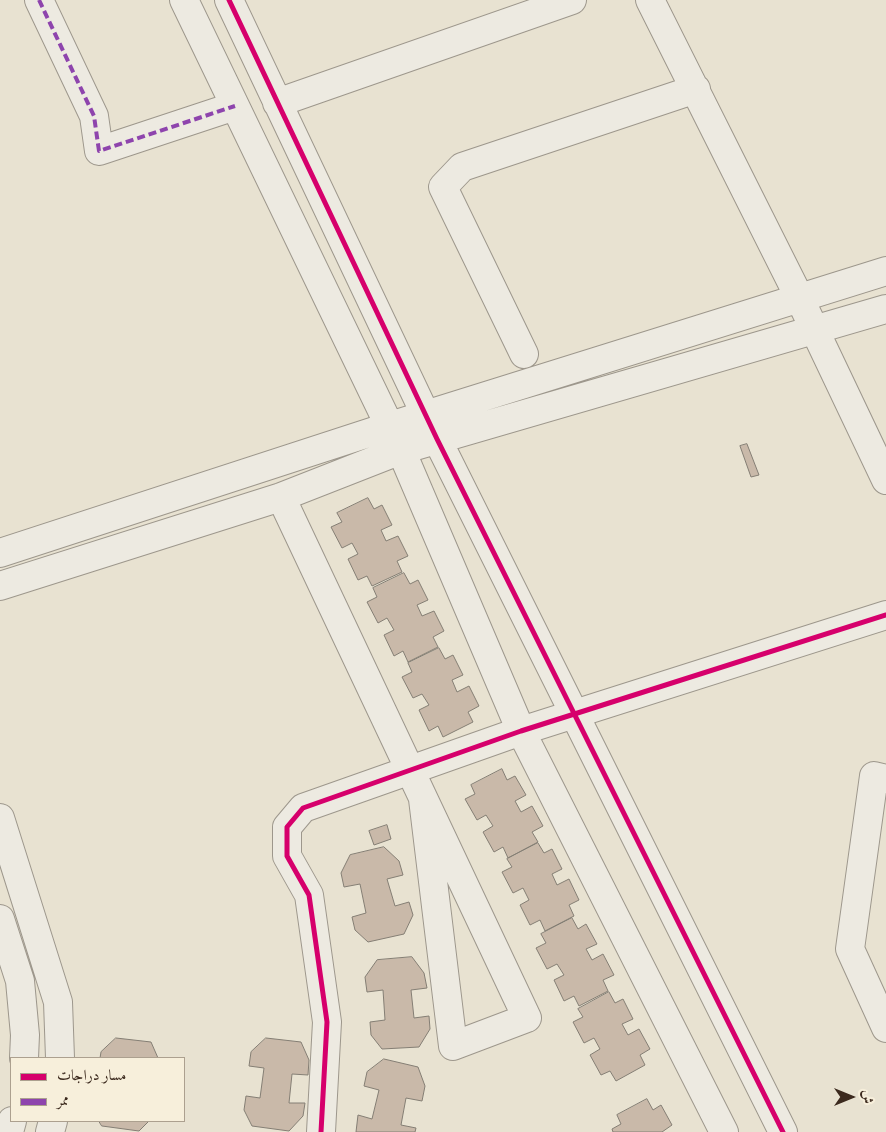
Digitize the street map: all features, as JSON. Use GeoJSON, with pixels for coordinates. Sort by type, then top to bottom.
{"type":"FeatureCollection","features":[{"type":"Feature","properties":{"kind":"street"},"geometry":{"type":"LineString","coordinates":[[39,0],[94,116],[99,151],[235,106]]}},
{"type":"Feature","properties":{"kind":"street"},"geometry":{"type":"LineString","coordinates":[[184,0],[396,438],[521,731],[724,1132]]}},
{"type":"Feature","properties":{"kind":"street"},"geometry":{"type":"LineString","coordinates":[[229,0],[437,439],[783,1132]]}},
{"type":"Feature","properties":{"kind":"street"},"geometry":{"type":"LineString","coordinates":[[277,103],[572,0]]}},
{"type":"Feature","properties":{"kind":"street"},"geometry":{"type":"LineString","coordinates":[[650,0],[799,297],[886,480]]}},
{"type":"Feature","properties":{"kind":"street"},"geometry":{"type":"LineString","coordinates":[[524,354],[443,188],[462,167],[696,89]]}},
{"type":"Feature","properties":{"kind":"street"},"geometry":{"type":"LineString","coordinates":[[0,586],[281,497],[396,438],[426,415],[886,271]]}},
{"type":"Feature","properties":{"kind":"street"},"geometry":{"type":"LineString","coordinates":[[0,553],[396,438],[437,439],[886,309]]}},
{"type":"Feature","properties":{"kind":"street"},"geometry":{"type":"LineString","coordinates":[[281,497],[411,771],[526,1018],[453,1046],[424,799]]}},
{"type":"Feature","properties":{"kind":"street"},"geometry":{"type":"LineString","coordinates":[[321,1132],[327,1022],[309,895],[287,856],[287,827],[303,808],[521,731],[575,716],[886,615]]}},
{"type":"Feature","properties":{"kind":"street"},"geometry":{"type":"LineString","coordinates":[[886,779],[874,776],[850,949],[886,1028]]}},
{"type":"Feature","properties":{"kind":"street"},"geometry":{"type":"LineString","coordinates":[[0,818],[58,1002],[60,1057]]}},
{"type":"Feature","properties":{"kind":"street"},"geometry":{"type":"LineString","coordinates":[[0,919],[20,981],[25,1034],[24,1057]]}},
{"type":"Feature","properties":{"kind":"building"},"geometry":{"type":"Polygon","coordinates":[[[747,444],[759,475],[751,477],[740,446],[747,444]]]}},
{"type":"Feature","properties":{"kind":"building"},"geometry":{"type":"Polygon","coordinates":[[[368,498],[374,509],[382,505],[392,525],[381,530],[386,541],[398,536],[408,556],[397,561],[402,572],[372,586],[367,576],[358,580],[348,559],[358,554],[352,543],[342,548],[331,527],[342,522],[337,513],[368,498]]]}},
{"type":"Feature","properties":{"kind":"building"},"geometry":{"type":"Polygon","coordinates":[[[404,573],[410,584],[418,580],[428,600],[417,605],[422,616],[434,611],[444,631],[433,637],[438,647],[408,662],[403,651],[394,656],[384,635],[394,630],[387,618],[378,623],[367,602],[377,597],[373,588],[404,573]]]}},
{"type":"Feature","properties":{"kind":"building"},"geometry":{"type":"Polygon","coordinates":[[[439,648],[445,659],[453,655],[463,675],[452,680],[457,692],[469,686],[479,706],[468,712],[473,722],[443,737],[438,726],[429,731],[419,710],[429,705],[422,694],[413,698],[402,677],[412,672],[408,663],[439,648]]]}},
{"type":"Feature","properties":{"kind":"building"},"geometry":{"type":"Polygon","coordinates":[[[502,769],[507,780],[515,776],[526,795],[515,801],[521,812],[532,806],[543,826],[532,832],[538,842],[508,858],[503,847],[494,852],[483,832],[493,826],[486,815],[477,820],[465,799],[475,794],[471,785],[502,769]]]}},
{"type":"Feature","properties":{"kind":"building"},"geometry":{"type":"Polygon","coordinates":[[[387,825],[391,839],[374,845],[369,831],[387,825]]]}},
{"type":"Feature","properties":{"kind":"building"},"geometry":{"type":"Polygon","coordinates":[[[538,843],[544,853],[552,849],[562,869],[552,874],[557,885],[569,879],[579,900],[569,905],[574,916],[545,931],[540,920],[530,925],[520,905],[529,900],[523,888],[513,893],[502,872],[512,867],[507,859],[538,843]]]}},
{"type":"Feature","properties":{"kind":"building"},"geometry":{"type":"Polygon","coordinates":[[[384,847],[399,861],[403,875],[387,879],[395,906],[409,902],[413,915],[404,934],[368,942],[355,930],[352,917],[366,913],[360,884],[344,887],[341,873],[350,855],[384,847]]]}},
{"type":"Feature","properties":{"kind":"building"},"geometry":{"type":"Polygon","coordinates":[[[572,918],[578,929],[586,924],[597,944],[586,949],[592,960],[603,954],[614,975],[603,980],[608,991],[579,1006],[574,996],[564,1001],[554,980],[564,975],[557,964],[547,969],[536,948],[546,943],[541,934],[572,918]]]}},
{"type":"Feature","properties":{"kind":"building"},"geometry":{"type":"Polygon","coordinates":[[[412,957],[424,973],[427,988],[411,990],[414,1018],[429,1016],[430,1029],[419,1047],[382,1049],[371,1035],[370,1022],[385,1020],[383,990],[367,992],[365,977],[377,960],[412,957]]]}},
{"type":"Feature","properties":{"kind":"building"},"geometry":{"type":"Polygon","coordinates":[[[609,992],[615,1003],[623,999],[633,1019],[622,1024],[628,1035],[639,1029],[650,1049],[640,1055],[645,1065],[616,1081],[610,1071],[601,1075],[590,1055],[600,1049],[594,1038],[584,1043],[573,1022],[583,1017],[578,1009],[609,992]]]}},
{"type":"Feature","properties":{"kind":"building"},"geometry":{"type":"Polygon","coordinates":[[[116,1038],[151,1042],[158,1057],[100,1057],[101,1052],[116,1038]]]}},
{"type":"Feature","properties":{"kind":"building"},"geometry":{"type":"Polygon","coordinates":[[[266,1038],[301,1042],[309,1060],[308,1075],[292,1074],[289,1103],[305,1103],[303,1116],[289,1131],[252,1126],[244,1110],[246,1096],[260,1098],[264,1068],[249,1066],[251,1052],[266,1038]]]}},
{"type":"Feature","properties":{"kind":"building"},"geometry":{"type":"Polygon","coordinates":[[[384,1059],[418,1067],[425,1086],[422,1101],[406,1098],[401,1125],[416,1128],[415,1132],[356,1132],[358,1115],[372,1119],[379,1090],[364,1086],[367,1072],[384,1059]]]}},
{"type":"Feature","properties":{"kind":"building"},"geometry":{"type":"Polygon","coordinates":[[[647,1099],[653,1110],[661,1105],[672,1125],[662,1132],[613,1132],[612,1129],[621,1124],[617,1115],[647,1099]]]}},
{"type":"Feature","properties":{"kind":"building"},"geometry":{"type":"Polygon","coordinates":[[[100,1122],[148,1122],[139,1131],[102,1126],[100,1122]]]}},
{"type":"Feature","properties":{"kind":"marked path"},"geometry":{"type":"LineString","coordinates":[[39,0],[94,116],[99,151],[235,106]]}},
{"type":"Feature","properties":{"kind":"cycle path"},"geometry":{"type":"LineString","coordinates":[[229,0],[437,439],[783,1132]]}},
{"type":"Feature","properties":{"kind":"cycle path"},"geometry":{"type":"LineString","coordinates":[[321,1132],[327,1022],[309,895],[287,856],[287,827],[303,808],[521,731],[886,615]]}}]}
